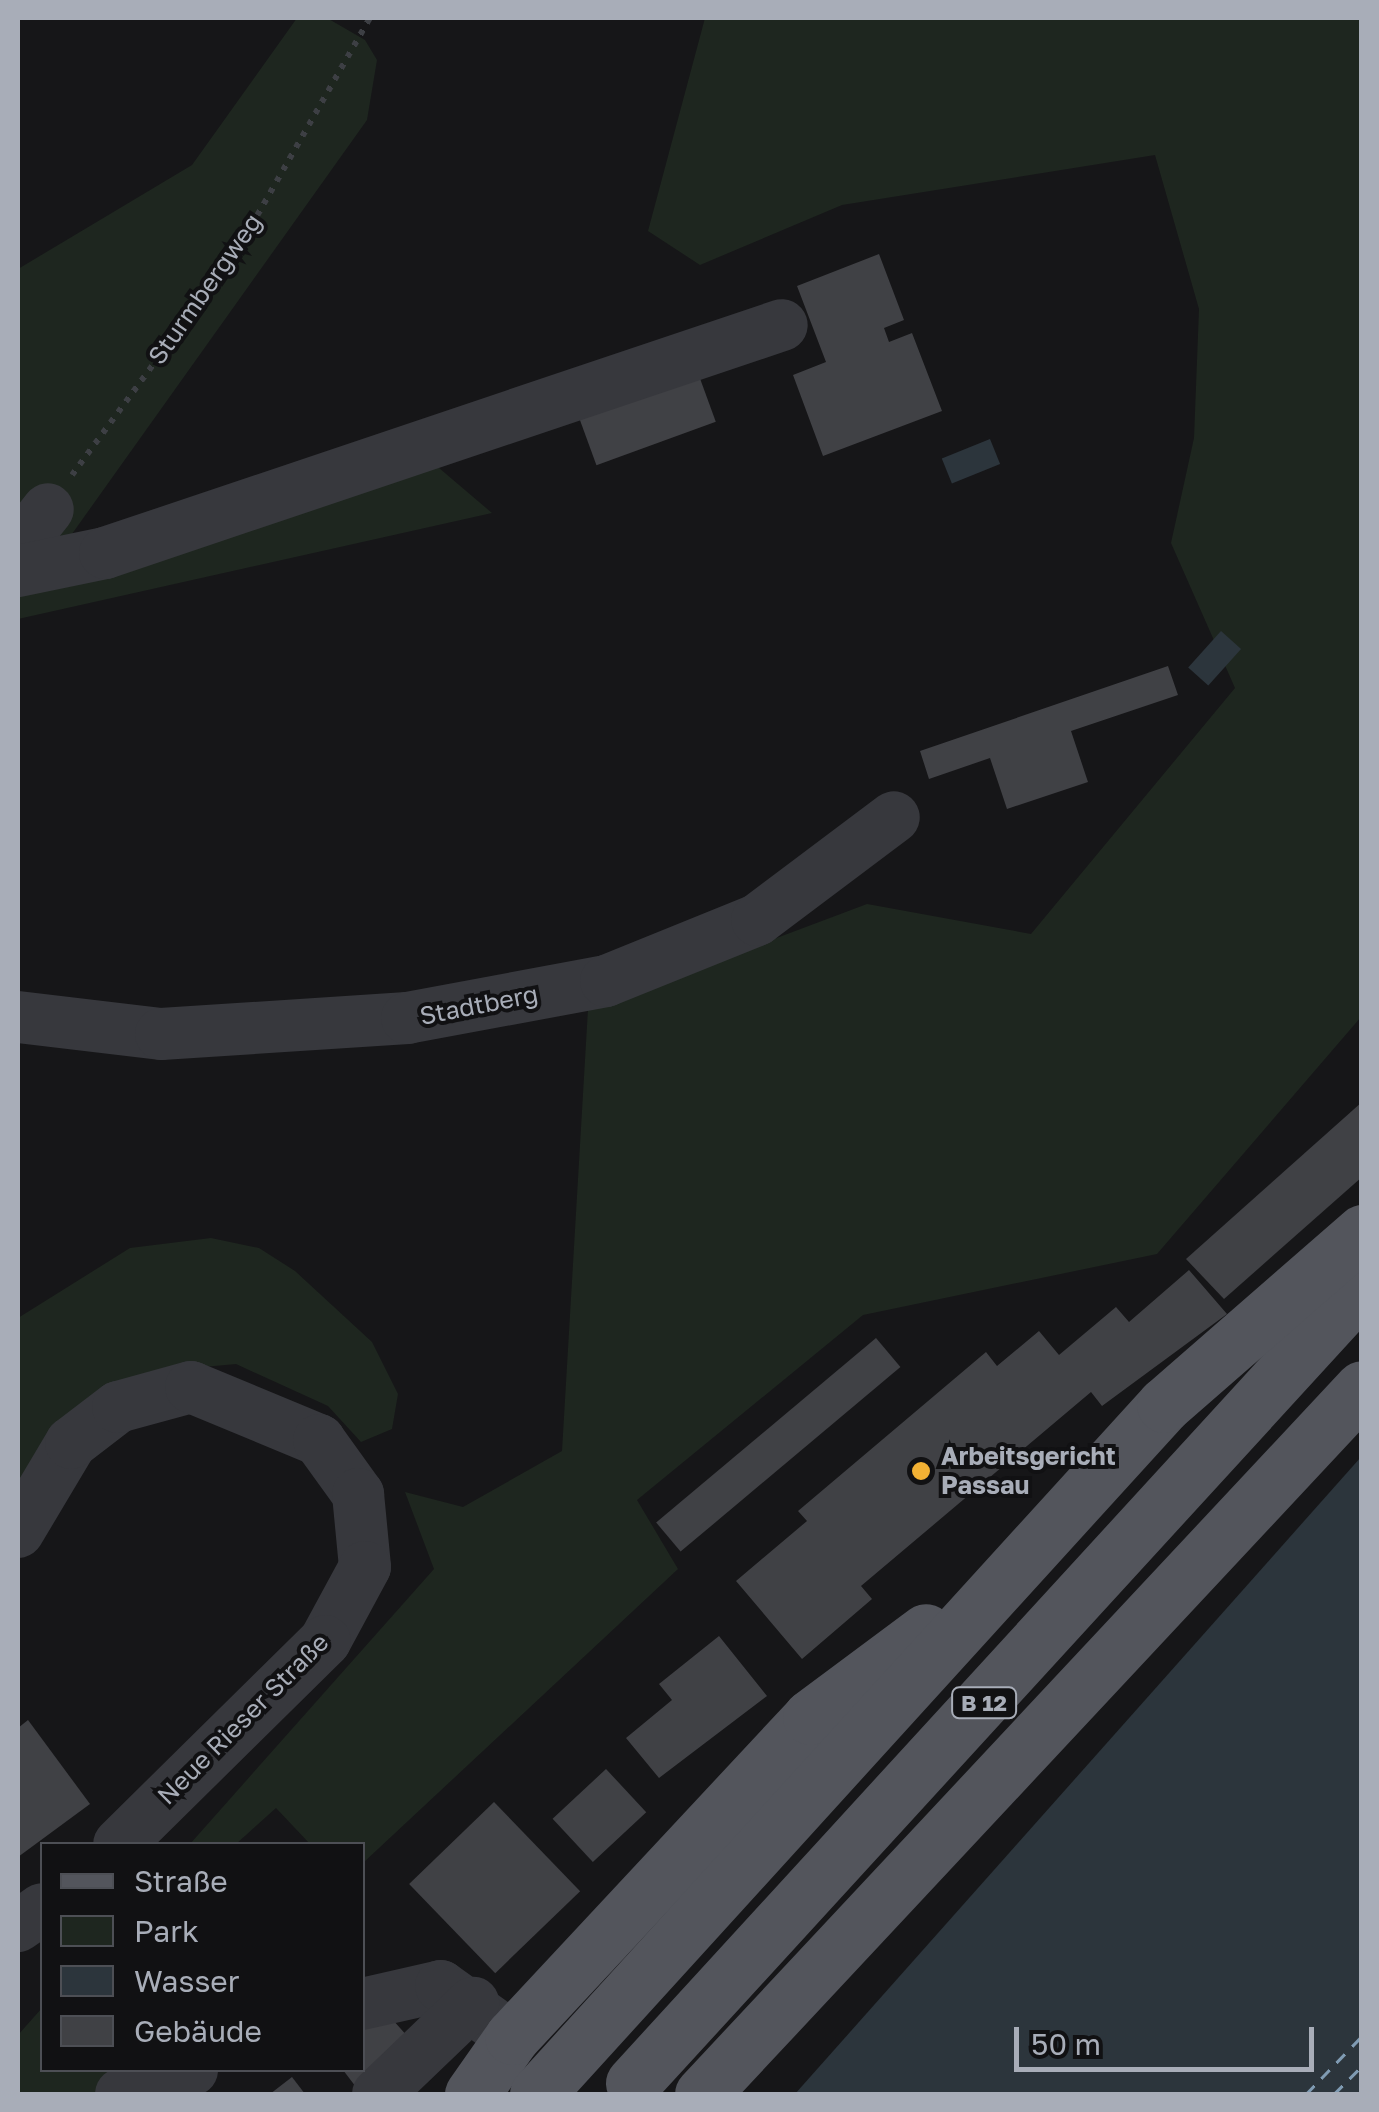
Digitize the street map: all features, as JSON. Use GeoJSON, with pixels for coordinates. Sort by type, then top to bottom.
{"type":"FeatureCollection","features":[{"type":"Feature","properties":{"kind":"main road"},"geometry":{"type":"LineString","coordinates":[[472,2094],[492,2020],[824,1703],[982,1599],[1164,1406],[1362,1232]]}},
{"type":"Feature","properties":{"kind":"main road","name":"B 12"},"geometry":{"type":"LineString","coordinates":[[633,2083],[1352,1304]]}},
{"type":"Feature","properties":{"kind":"main road"},"geometry":{"type":"LineString","coordinates":[[702,2094],[1100,1676],[1362,1388]]}},
{"type":"Feature","properties":{"kind":"main road","name":"B 12"},"geometry":{"type":"LineString","coordinates":[[537,2094],[982,1599]]}},
{"type":"Feature","properties":{"kind":"street"},"geometry":{"type":"LineString","coordinates":[[18,571],[105,553],[782,325]]}},
{"type":"Feature","properties":{"kind":"street","name":"Stadtberg"},"geometry":{"type":"LineString","coordinates":[[18,1017],[180,1033],[407,1018],[606,981],[757,920],[894,817]]}},
{"type":"Feature","properties":{"kind":"street","name":"Neue Rieser Straße"},"geometry":{"type":"LineString","coordinates":[[18,1532],[71,1443],[118,1407],[190,1387],[319,1440],[358,1494],[365,1568],[326,1641],[121,1842]]}},
{"type":"Feature","properties":{"kind":"street"},"geometry":{"type":"LineString","coordinates":[[18,1926],[40,1910]]}},
{"type":"Feature","properties":{"kind":"street"},"geometry":{"type":"LineString","coordinates":[[365,2003],[441,1986],[492,2020],[378,2094]]}},
{"type":"Feature","properties":{"kind":"street"},"geometry":{"type":"LineString","coordinates":[[121,2094],[186,2072]]}},
{"type":"Feature","properties":{"kind":"path","name":"Sturmbergweg"},"geometry":{"type":"LineString","coordinates":[[33,528],[238,249],[370,18]]}},
{"type":"Feature","properties":{"kind":"green space"},"geometry":{"type":"Polygon","coordinates":[[[297,18],[327,18],[365,40],[377,60],[367,120],[52,562],[432,462],[492,513],[18,619],[18,269],[192,165],[297,18]]]}},
{"type":"Feature","properties":{"kind":"green space"},"geometry":{"type":"Polygon","coordinates":[[[705,18],[1361,18],[1361,1017],[1157,1254],[863,1315],[637,1500],[678,1569],[365,1861],[365,1842],[308,1842],[276,1808],[238,1842],[192,1842],[434,1569],[405,1492],[463,1507],[562,1451],[588,1009],[867,904],[1031,934],[1235,688],[1171,543],[1194,438],[1199,309],[1155,155],[842,205],[700,265],[648,231],[705,18]]]}},
{"type":"Feature","properties":{"kind":"green space"},"geometry":{"type":"Polygon","coordinates":[[[211,1238],[259,1248],[295,1271],[372,1342],[398,1394],[392,1429],[361,1442],[328,1406],[236,1364],[148,1372],[18,1493],[18,1318],[130,1248],[211,1238]]]}},
{"type":"Feature","properties":{"kind":"green space"},"geometry":{"type":"Polygon","coordinates":[[[40,2010],[40,2072],[122,2072],[98,2094],[18,2094],[18,2035],[40,2010]]]}},
{"type":"Feature","properties":{"kind":"water"},"geometry":{"type":"Polygon","coordinates":[[[990,439],[1000,464],[952,484],[942,458],[990,439]]]}},
{"type":"Feature","properties":{"kind":"water"},"geometry":{"type":"Polygon","coordinates":[[[1221,631],[1241,649],[1208,685],[1188,667],[1221,631]]]}},
{"type":"Feature","properties":{"kind":"water"},"geometry":{"type":"Polygon","coordinates":[[[1361,1457],[1361,2094],[795,2094],[1361,1457]]]}},
{"type":"Feature","properties":{"kind":"building"},"geometry":{"type":"Polygon","coordinates":[[[879,254],[904,320],[884,328],[889,342],[912,333],[942,411],[823,456],[793,375],[826,362],[797,286],[879,254]]]}},
{"type":"Feature","properties":{"kind":"building"},"geometry":{"type":"Polygon","coordinates":[[[698,373],[716,422],[596,465],[579,416],[698,373]]]}},
{"type":"Feature","properties":{"kind":"building"},"geometry":{"type":"Polygon","coordinates":[[[1168,666],[1178,695],[1071,731],[1088,782],[1007,809],[990,758],[929,779],[920,751],[1168,666]]]}},
{"type":"Feature","properties":{"kind":"building"},"geometry":{"type":"Polygon","coordinates":[[[1362,1102],[1362,1177],[1224,1299],[1186,1259],[1362,1102]]]}},
{"type":"Feature","properties":{"kind":"building"},"geometry":{"type":"Polygon","coordinates":[[[1189,1270],[1227,1314],[1102,1406],[1091,1392],[861,1586],[872,1599],[802,1659],[736,1581],[807,1521],[798,1511],[986,1352],[997,1366],[1039,1331],[1059,1355],[1116,1307],[1129,1322],[1189,1270]]]}},
{"type":"Feature","properties":{"kind":"building"},"geometry":{"type":"Polygon","coordinates":[[[876,1338],[900,1367],[681,1552],[656,1522],[876,1338]]]}},
{"type":"Feature","properties":{"kind":"building"},"geometry":{"type":"Polygon","coordinates":[[[719,1636],[767,1696],[659,1778],[626,1738],[672,1700],[659,1684],[719,1636]]]}},
{"type":"Feature","properties":{"kind":"building"},"geometry":{"type":"Polygon","coordinates":[[[28,1720],[90,1804],[18,1857],[18,1728],[28,1720]]]}},
{"type":"Feature","properties":{"kind":"building"},"geometry":{"type":"Polygon","coordinates":[[[606,1769],[646,1812],[593,1862],[553,1819],[606,1769]]]}},
{"type":"Feature","properties":{"kind":"building"},"geometry":{"type":"Polygon","coordinates":[[[494,1802],[580,1891],[495,1973],[409,1884],[494,1802]]]}},
{"type":"Feature","properties":{"kind":"building"},"geometry":{"type":"Polygon","coordinates":[[[384,2010],[417,2047],[359,2091],[345,2072],[365,2072],[365,2017],[384,2010]]]}},
{"type":"Feature","properties":{"kind":"building"},"geometry":{"type":"Polygon","coordinates":[[[292,2077],[305,2094],[270,2094],[292,2077]]]}},
{"type":"Feature","properties":{"kind":"ferry route"},"geometry":{"type":"LineString","coordinates":[[1306,2094],[1362,2036]]}},
{"type":"Feature","properties":{"kind":"ferry route"},"geometry":{"type":"LineString","coordinates":[[1334,2094],[1362,2066]]}},
{"type":"Feature","properties":{"kind":"place","name":"Arbeitsgericht Passau"},"geometry":{"type":"Point","coordinates":[921,1471]}}]}
